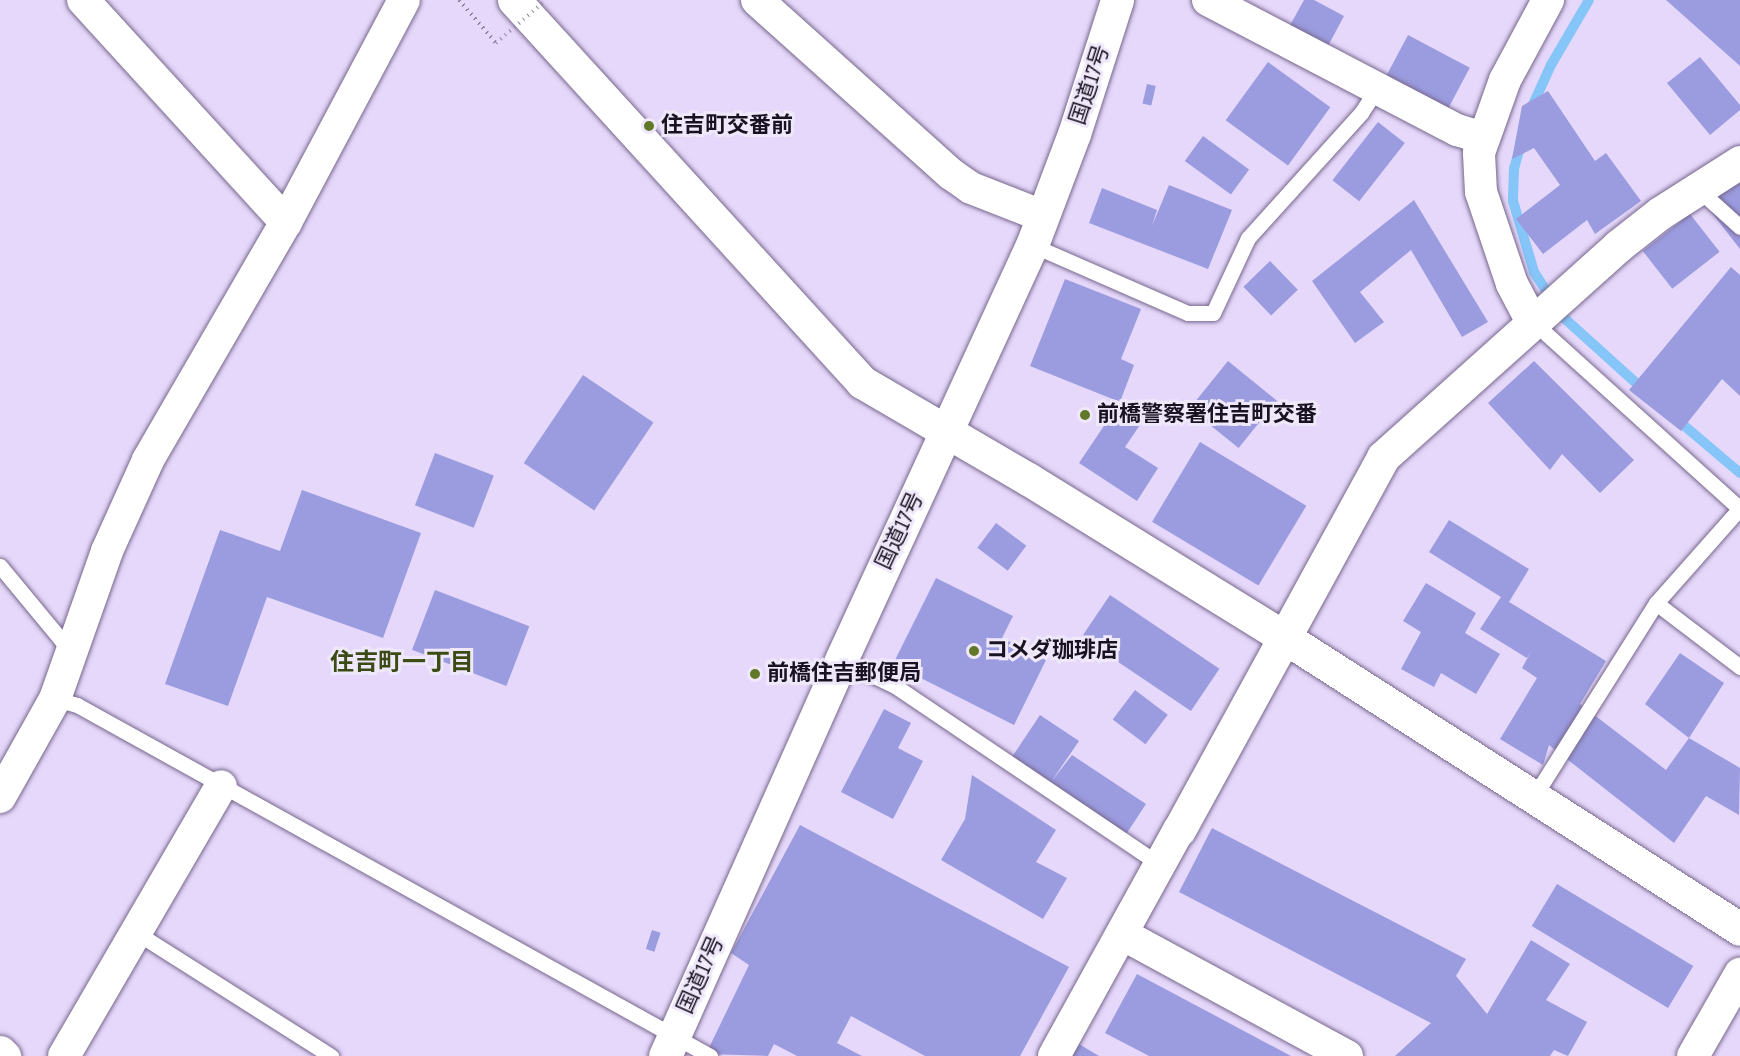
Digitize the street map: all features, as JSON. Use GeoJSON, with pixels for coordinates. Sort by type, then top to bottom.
{"type":"FeatureCollection","features":[{"type":"Feature","properties":{"kind":"main road"},"geometry":{"type":"LineString","coordinates":[[514,0],[862,382],[945,433],[1028,479],[1284,637],[1535,795],[1740,929]]}},
{"type":"Feature","properties":{"kind":"main road","name":"国道17号"},"geometry":{"type":"LineString","coordinates":[[670,1046],[841,660],[1038,230],[1117,0]]}},
{"type":"Feature","properties":{"kind":"main road"},"geometry":{"type":"LineString","coordinates":[[1179,830],[1383,457],[1531,320],[1635,232],[1740,162]]}},
{"type":"Feature","properties":{"kind":"main road"},"geometry":{"type":"LineString","coordinates":[[0,1052],[4,1056]]}},
{"type":"Feature","properties":{"kind":"street"},"geometry":{"type":"LineString","coordinates":[[83,0],[286,222]]}},
{"type":"Feature","properties":{"kind":"street"},"geometry":{"type":"LineString","coordinates":[[0,797],[55,699],[106,551],[148,460],[286,222],[404,0]]}},
{"type":"Feature","properties":{"kind":"street"},"geometry":{"type":"LineString","coordinates":[[757,0],[951,174],[1038,230]]}},
{"type":"Feature","properties":{"kind":"street"},"geometry":{"type":"LineString","coordinates":[[1208,0],[1457,130],[1483,138]]}},
{"type":"Feature","properties":{"kind":"street"},"geometry":{"type":"LineString","coordinates":[[1531,320],[1512,284],[1481,192],[1478,172],[1483,138],[1505,80],[1548,0]]}},
{"type":"Feature","properties":{"kind":"street"},"geometry":{"type":"LineString","coordinates":[[64,1056],[221,786]]}},
{"type":"Feature","properties":{"kind":"street"},"geometry":{"type":"LineString","coordinates":[[1054,1056],[1179,830]]}},
{"type":"Feature","properties":{"kind":"street"},"geometry":{"type":"LineString","coordinates":[[1122,934],[1347,1056]]}},
{"type":"Feature","properties":{"kind":"street"},"geometry":{"type":"LineString","coordinates":[[1693,1056],[1740,974]]}},
{"type":"Feature","properties":{"kind":"lane"},"geometry":{"type":"LineString","coordinates":[[1038,230],[1188,313],[1213,313],[1248,238],[1360,113],[1377,88]]}},
{"type":"Feature","properties":{"kind":"lane"},"geometry":{"type":"LineString","coordinates":[[1699,190],[1740,227]]}},
{"type":"Feature","properties":{"kind":"lane"},"geometry":{"type":"LineString","coordinates":[[1531,320],[1740,509],[1656,603],[1535,795]]}},
{"type":"Feature","properties":{"kind":"lane"},"geometry":{"type":"LineString","coordinates":[[0,566],[62,640],[74,648]]}},
{"type":"Feature","properties":{"kind":"lane"},"geometry":{"type":"LineString","coordinates":[[1656,603],[1740,667]]}},
{"type":"Feature","properties":{"kind":"lane"},"geometry":{"type":"LineString","coordinates":[[841,660],[895,686],[1160,865]]}},
{"type":"Feature","properties":{"kind":"lane"},"geometry":{"type":"LineString","coordinates":[[55,699],[77,705],[221,786],[670,1046],[710,1056]]}},
{"type":"Feature","properties":{"kind":"lane"},"geometry":{"type":"LineString","coordinates":[[137,933],[331,1056]]}},
{"type":"Feature","properties":{"kind":"path"},"geometry":{"type":"LineString","coordinates":[[459,0],[496,43],[546,0]]}},
{"type":"Feature","properties":{"kind":"building"},"geometry":{"type":"Polygon","coordinates":[[[1304,0],[1314,0],[1344,16],[1321,59],[1283,38],[1304,0]]]}},
{"type":"Feature","properties":{"kind":"building"},"geometry":{"type":"Polygon","coordinates":[[[1666,0],[1740,0],[1740,66],[1684,16],[1666,0]]]}},
{"type":"Feature","properties":{"kind":"building"},"geometry":{"type":"Polygon","coordinates":[[[1408,35],[1470,68],[1438,127],[1377,94],[1408,35]]]}},
{"type":"Feature","properties":{"kind":"building"},"geometry":{"type":"Polygon","coordinates":[[[1700,57],[1740,105],[1740,110],[1710,135],[1667,83],[1700,57]]]}},
{"type":"Feature","properties":{"kind":"building"},"geometry":{"type":"Polygon","coordinates":[[[1268,62],[1330,107],[1288,166],[1226,120],[1268,62]]]}},
{"type":"Feature","properties":{"kind":"building"},"geometry":{"type":"Polygon","coordinates":[[[1147,84],[1156,86],[1151,106],[1143,103],[1147,84]]]}},
{"type":"Feature","properties":{"kind":"building"},"geometry":{"type":"Polygon","coordinates":[[[1548,91],[1595,161],[1606,153],[1641,201],[1595,234],[1587,220],[1543,254],[1516,219],[1560,185],[1534,148],[1512,159],[1522,106],[1548,91]]]}},
{"type":"Feature","properties":{"kind":"building"},"geometry":{"type":"Polygon","coordinates":[[[1378,122],[1405,143],[1359,201],[1332,180],[1378,122]]]}},
{"type":"Feature","properties":{"kind":"building"},"geometry":{"type":"Polygon","coordinates":[[[1203,136],[1249,170],[1231,195],[1185,161],[1203,136]]]}},
{"type":"Feature","properties":{"kind":"building"},"geometry":{"type":"Polygon","coordinates":[[[1740,177],[1740,249],[1705,204],[1740,177]]]}},
{"type":"Feature","properties":{"kind":"building"},"geometry":{"type":"Polygon","coordinates":[[[1169,185],[1232,210],[1208,269],[1089,223],[1102,188],[1157,210],[1152,226],[1169,185]]]}},
{"type":"Feature","properties":{"kind":"building"},"geometry":{"type":"Polygon","coordinates":[[[1414,200],[1488,322],[1462,337],[1411,250],[1360,292],[1384,322],[1355,343],[1312,281],[1414,200]]]}},
{"type":"Feature","properties":{"kind":"building"},"geometry":{"type":"Polygon","coordinates":[[[1690,214],[1720,252],[1672,289],[1643,251],[1690,214]]]}},
{"type":"Feature","properties":{"kind":"building"},"geometry":{"type":"Polygon","coordinates":[[[1270,261],[1298,290],[1271,315],[1243,287],[1270,261]]]}},
{"type":"Feature","properties":{"kind":"building"},"geometry":{"type":"Polygon","coordinates":[[[1731,267],[1740,275],[1740,396],[1722,379],[1681,431],[1629,390],[1731,267]]]}},
{"type":"Feature","properties":{"kind":"building"},"geometry":{"type":"Polygon","coordinates":[[[1065,279],[1141,309],[1121,359],[1134,365],[1120,402],[1030,366],[1065,279]]]}},
{"type":"Feature","properties":{"kind":"building"},"geometry":{"type":"Polygon","coordinates":[[[1228,361],[1277,401],[1239,448],[1190,408],[1228,361]]]}},
{"type":"Feature","properties":{"kind":"building"},"geometry":{"type":"Polygon","coordinates":[[[1534,361],[1634,460],[1600,493],[1562,454],[1550,470],[1488,403],[1534,361]]]}},
{"type":"Feature","properties":{"kind":"building"},"geometry":{"type":"Polygon","coordinates":[[[583,375],[653,423],[594,510],[524,463],[583,375]]]}},
{"type":"Feature","properties":{"kind":"building"},"geometry":{"type":"Polygon","coordinates":[[[1120,402],[1144,419],[1125,447],[1158,468],[1137,501],[1079,463],[1120,402]]]}},
{"type":"Feature","properties":{"kind":"building"},"geometry":{"type":"Polygon","coordinates":[[[1200,442],[1306,506],[1258,586],[1152,522],[1200,442]]]}},
{"type":"Feature","properties":{"kind":"building"},"geometry":{"type":"Polygon","coordinates":[[[435,453],[494,476],[474,528],[415,505],[435,453]]]}},
{"type":"Feature","properties":{"kind":"building"},"geometry":{"type":"Polygon","coordinates":[[[302,490],[421,533],[383,638],[267,597],[228,706],[165,684],[220,530],[280,551],[302,490]]]}},
{"type":"Feature","properties":{"kind":"building"},"geometry":{"type":"Polygon","coordinates":[[[1449,520],[1529,569],[1509,602],[1606,661],[1580,704],[1666,770],[1689,738],[1740,768],[1739,815],[1706,796],[1674,843],[1549,745],[1543,765],[1500,739],[1537,678],[1522,668],[1532,650],[1527,658],[1480,629],[1501,597],[1429,552],[1449,520]]]}},
{"type":"Feature","properties":{"kind":"building"},"geometry":{"type":"Polygon","coordinates":[[[996,523],[1026,546],[1008,571],[977,548],[996,523]]]}},
{"type":"Feature","properties":{"kind":"building"},"geometry":{"type":"Polygon","coordinates":[[[936,578],[1013,616],[1002,638],[1046,660],[1014,725],[893,664],[936,578]]]}},
{"type":"Feature","properties":{"kind":"building"},"geometry":{"type":"Polygon","coordinates":[[[1426,583],[1476,613],[1465,633],[1500,654],[1476,694],[1441,673],[1434,687],[1401,669],[1421,632],[1403,621],[1426,583]]]}},
{"type":"Feature","properties":{"kind":"building"},"geometry":{"type":"Polygon","coordinates":[[[435,590],[529,626],[506,686],[412,650],[435,590]]]}},
{"type":"Feature","properties":{"kind":"building"},"geometry":{"type":"Polygon","coordinates":[[[1110,595],[1219,669],[1191,711],[1081,637],[1110,595]]]}},
{"type":"Feature","properties":{"kind":"building"},"geometry":{"type":"Polygon","coordinates":[[[1680,653],[1724,683],[1689,738],[1645,704],[1680,653]]]}},
{"type":"Feature","properties":{"kind":"building"},"geometry":{"type":"Polygon","coordinates":[[[1135,690],[1168,715],[1145,744],[1113,720],[1135,690]]]}},
{"type":"Feature","properties":{"kind":"building"},"geometry":{"type":"Polygon","coordinates":[[[884,709],[911,723],[898,748],[923,761],[893,819],[841,792],[884,709]]]}},
{"type":"Feature","properties":{"kind":"building"},"geometry":{"type":"Polygon","coordinates":[[[1040,715],[1079,741],[1051,782],[1072,755],[1146,804],[1121,842],[1008,763],[1040,715]]]}},
{"type":"Feature","properties":{"kind":"building"},"geometry":{"type":"Polygon","coordinates":[[[972,775],[1056,830],[1036,862],[1067,878],[1043,919],[941,860],[965,819],[972,775]]]}},
{"type":"Feature","properties":{"kind":"building"},"geometry":{"type":"Polygon","coordinates":[[[800,825],[1069,967],[1020,1056],[925,1056],[851,1016],[837,1043],[862,1056],[797,1056],[774,1044],[768,1056],[706,1054],[749,965],[731,953],[800,825]]]}},
{"type":"Feature","properties":{"kind":"building"},"geometry":{"type":"Polygon","coordinates":[[[1212,828],[1466,959],[1456,976],[1487,1014],[1531,940],[1570,964],[1546,1000],[1587,1022],[1568,1056],[1554,1050],[1550,1056],[1395,1056],[1431,1023],[1179,892],[1212,828]]]}},
{"type":"Feature","properties":{"kind":"building"},"geometry":{"type":"Polygon","coordinates":[[[1557,884],[1693,966],[1668,1008],[1532,926],[1557,884]]]}},
{"type":"Feature","properties":{"kind":"building"},"geometry":{"type":"Polygon","coordinates":[[[652,930],[661,933],[654,952],[646,949],[652,930]]]}},
{"type":"Feature","properties":{"kind":"building"},"geometry":{"type":"Polygon","coordinates":[[[1137,974],[1291,1056],[1149,1056],[1105,1033],[1137,974]]]}},
{"type":"Feature","properties":{"kind":"building"},"geometry":{"type":"Polygon","coordinates":[[[1064,1035],[1099,1056],[1053,1056],[1064,1035]]]}},
{"type":"Feature","properties":{"kind":"waterway"},"geometry":{"type":"LineString","coordinates":[[1530,111],[1551,65],[1589,0]]}},
{"type":"Feature","properties":{"kind":"waterway"},"geometry":{"type":"LineString","coordinates":[[1521,143],[1514,169],[1513,201],[1534,272],[1563,317],[1645,391]]}},
{"type":"Feature","properties":{"kind":"waterway"},"geometry":{"type":"LineString","coordinates":[[1674,417],[1740,473]]}},
{"type":"Feature","properties":{"kind":"place","name":"住吉町交番前"},"geometry":{"type":"Point","coordinates":[649,126]}},
{"type":"Feature","properties":{"kind":"place","name":"前橋警察署住吉町交番"},"geometry":{"type":"Point","coordinates":[1085,415]}},
{"type":"Feature","properties":{"kind":"place","name":"コメダ珈琲店"},"geometry":{"type":"Point","coordinates":[974,651]}},
{"type":"Feature","properties":{"kind":"place","name":"前橋住吉郵便局"},"geometry":{"type":"Point","coordinates":[755,674]}},
{"type":"Feature","properties":{"kind":"district","name":"住吉町一丁目"},"geometry":{"type":"Point","coordinates":[402,663]}}]}
